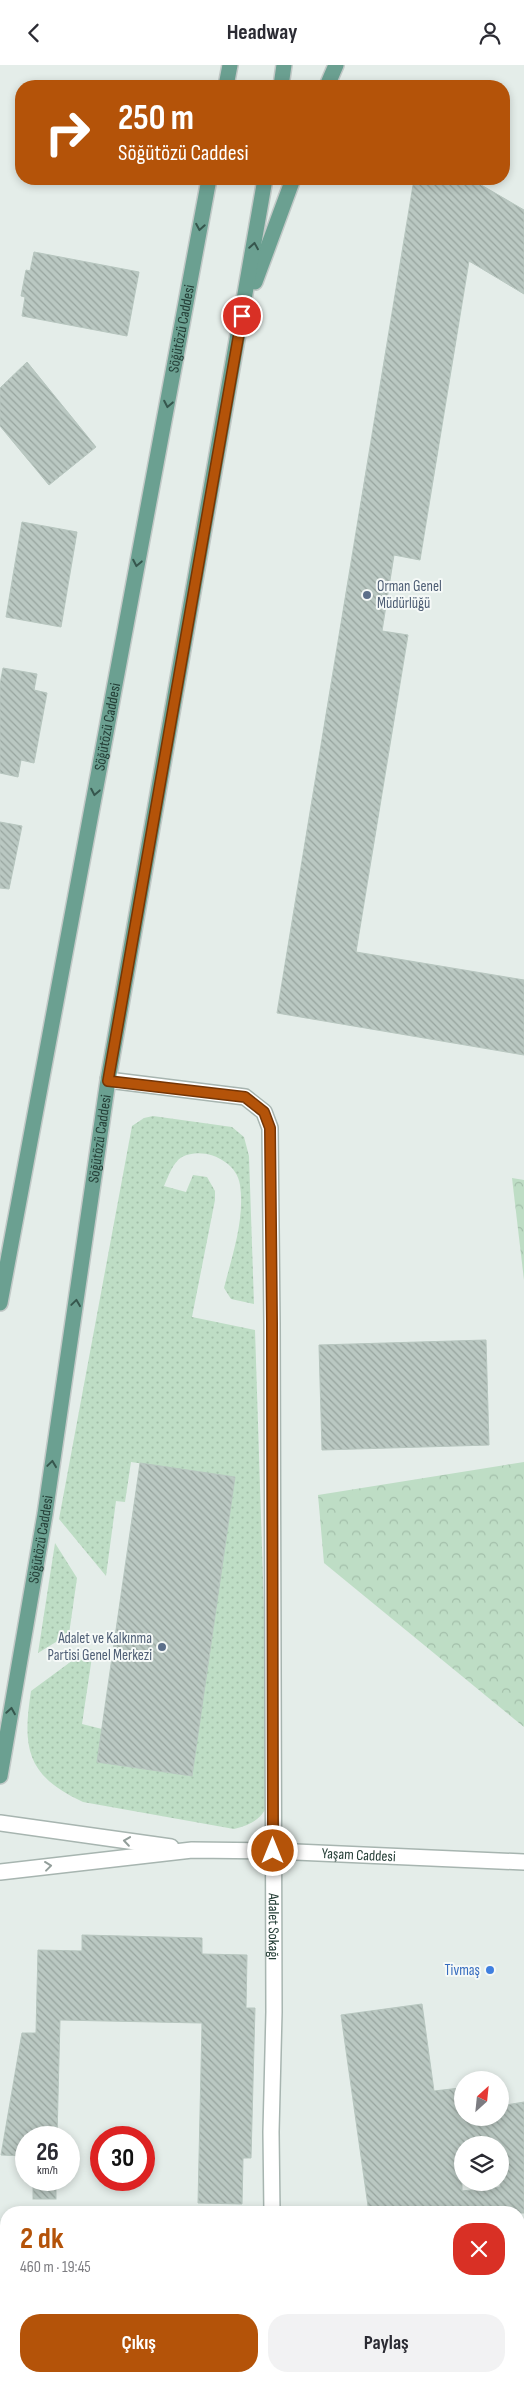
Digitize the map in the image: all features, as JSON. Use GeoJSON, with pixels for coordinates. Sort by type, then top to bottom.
{"type":"FeatureCollection","features":[{"type":"Feature","properties":{"kind":"main road"},"geometry":{"type":"LineString","coordinates":[[227,80],[230,65]]}},
{"type":"Feature","properties":{"kind":"main road"},"geometry":{"type":"LineString","coordinates":[[282,80],[284,65]]}},
{"type":"Feature","properties":{"kind":"main road"},"geometry":{"type":"LineString","coordinates":[[330,80],[336,65]]}},
{"type":"Feature","properties":{"kind":"main road","name":"Söğütözü Caddesi"},"geometry":{"type":"LineString","coordinates":[[0,1303],[5,1247],[208,185]]}},
{"type":"Feature","properties":{"kind":"main road","name":"Söğütözü Caddesi"},"geometry":{"type":"LineString","coordinates":[[0,1776],[45,1515],[108,1081],[264,185]]}},
{"type":"Feature","properties":{"kind":"main road"},"geometry":{"type":"LineString","coordinates":[[242,316],[291,185]]}},
{"type":"Feature","properties":{"kind":"street","name":"Adalet Sokağı"},"geometry":{"type":"LineString","coordinates":[[108,1081],[245,1097],[264,1112],[270,1128],[273,1851],[272,2206]]}},
{"type":"Feature","properties":{"kind":"street","name":"Yaşam Caddesi"},"geometry":{"type":"LineString","coordinates":[[0,1823],[192,1850]]}},
{"type":"Feature","properties":{"kind":"street","name":"Yaşam Caddesi"},"geometry":{"type":"LineString","coordinates":[[0,1872],[192,1850],[273,1851],[524,1862]]}},
{"type":"Feature","properties":{"kind":"green space"},"geometry":{"type":"Polygon","coordinates":[[[153,1116],[232,1127],[244,1137],[249,1156],[254,1304],[231,1299],[224,1288],[237,1237],[241,1211],[240,1185],[238,1176],[233,1169],[218,1158],[200,1153],[191,1154],[182,1157],[176,1162],[164,1186],[186,1192],[193,1175],[207,1177],[215,1191],[215,1200],[192,1317],[255,1330],[270,1797],[265,1810],[258,1819],[234,1829],[83,1802],[50,1782],[40,1771],[33,1759],[27,1729],[31,1691],[88,1649],[93,1650],[82,1724],[102,1729],[97,1762],[192,1776],[235,1477],[131,1462],[125,1502],[116,1501],[106,1576],[59,1519],[132,1126],[144,1118],[153,1116]]]}},
{"type":"Feature","properties":{"kind":"green space"},"geometry":{"type":"Polygon","coordinates":[[[512,1178],[524,1180],[524,1280],[512,1178]]]}},
{"type":"Feature","properties":{"kind":"green space"},"geometry":{"type":"Polygon","coordinates":[[[524,1462],[524,1727],[324,1563],[318,1495],[524,1462]]]}},
{"type":"Feature","properties":{"kind":"green space"},"geometry":{"type":"Polygon","coordinates":[[[55,1543],[77,1578],[69,1634],[38,1653],[55,1543]]]}},
{"type":"Feature","properties":{"kind":"building","name":"Orman Genel Müdürlüğü"},"geometry":{"type":"Polygon","coordinates":[[[413,185],[481,185],[524,210],[524,294],[469,261],[420,560],[394,555],[382,631],[408,635],[356,952],[524,980],[524,1055],[277,1013],[413,185]]]}},
{"type":"Feature","properties":{"kind":"building"},"geometry":{"type":"Polygon","coordinates":[[[34,252],[139,272],[127,336],[22,316],[25,297],[21,296],[26,270],[30,271],[34,252]]]}},
{"type":"Feature","properties":{"kind":"building"},"geometry":{"type":"Polygon","coordinates":[[[27,362],[96,447],[49,485],[0,426],[0,388],[27,362]]]}},
{"type":"Feature","properties":{"kind":"building"},"geometry":{"type":"Polygon","coordinates":[[[22,522],[77,532],[61,627],[6,617],[22,522]]]}},
{"type":"Feature","properties":{"kind":"building"},"geometry":{"type":"Polygon","coordinates":[[[3,668],[37,674],[34,690],[47,693],[34,763],[21,760],[18,777],[0,773],[0,684],[3,668]]]}},
{"type":"Feature","properties":{"kind":"building"},"geometry":{"type":"Polygon","coordinates":[[[0,822],[22,826],[9,889],[0,888],[0,822]]]}},
{"type":"Feature","properties":{"kind":"building"},"geometry":{"type":"Polygon","coordinates":[[[486,1340],[489,1445],[322,1450],[319,1345],[486,1340]]]}},
{"type":"Feature","properties":{"kind":"building","name":"Adalet ve Kalkınma Partisi Genel Merkezi"},"geometry":{"type":"Polygon","coordinates":[[[140,1463],[235,1477],[192,1776],[97,1762],[140,1463]]]}},
{"type":"Feature","properties":{"kind":"building"},"geometry":{"type":"Polygon","coordinates":[[[82,1935],[202,1938],[202,1954],[247,1955],[246,2008],[255,2008],[251,2158],[243,2158],[242,2204],[198,2203],[202,2023],[60,2020],[57,2126],[15,2126],[15,2156],[1,2155],[22,2033],[36,2033],[38,1950],[82,1951],[82,1935]]]}},
{"type":"Feature","properties":{"kind":"building"},"geometry":{"type":"Polygon","coordinates":[[[422,2004],[434,2091],[454,2089],[454,2126],[509,2126],[509,2104],[524,2102],[524,2206],[368,2206],[341,2015],[422,2004]]]}},
{"type":"Feature","properties":{"kind":"building"},"geometry":{"type":"Polygon","coordinates":[[[33,2191],[56,2191],[56,2199],[33,2199],[33,2191]]]}},
{"type":"Feature","properties":{"kind":"place","name":"Orman Genel Müdürlüğü"},"geometry":{"type":"Point","coordinates":[367,595]}},
{"type":"Feature","properties":{"kind":"place","name":"Adalet ve Kalkınma Partisi Genel Merkezi"},"geometry":{"type":"Point","coordinates":[162,1647]}},
{"type":"Feature","properties":{"kind":"place","name":"Tivmaş"},"geometry":{"type":"Point","coordinates":[490,1970]}},
{"type":"Feature","properties":{"kind":"route"},"geometry":{"type":"LineString","coordinates":[[242,316],[108,1081],[245,1097],[264,1112],[270,1128],[273,1851]]}}]}
